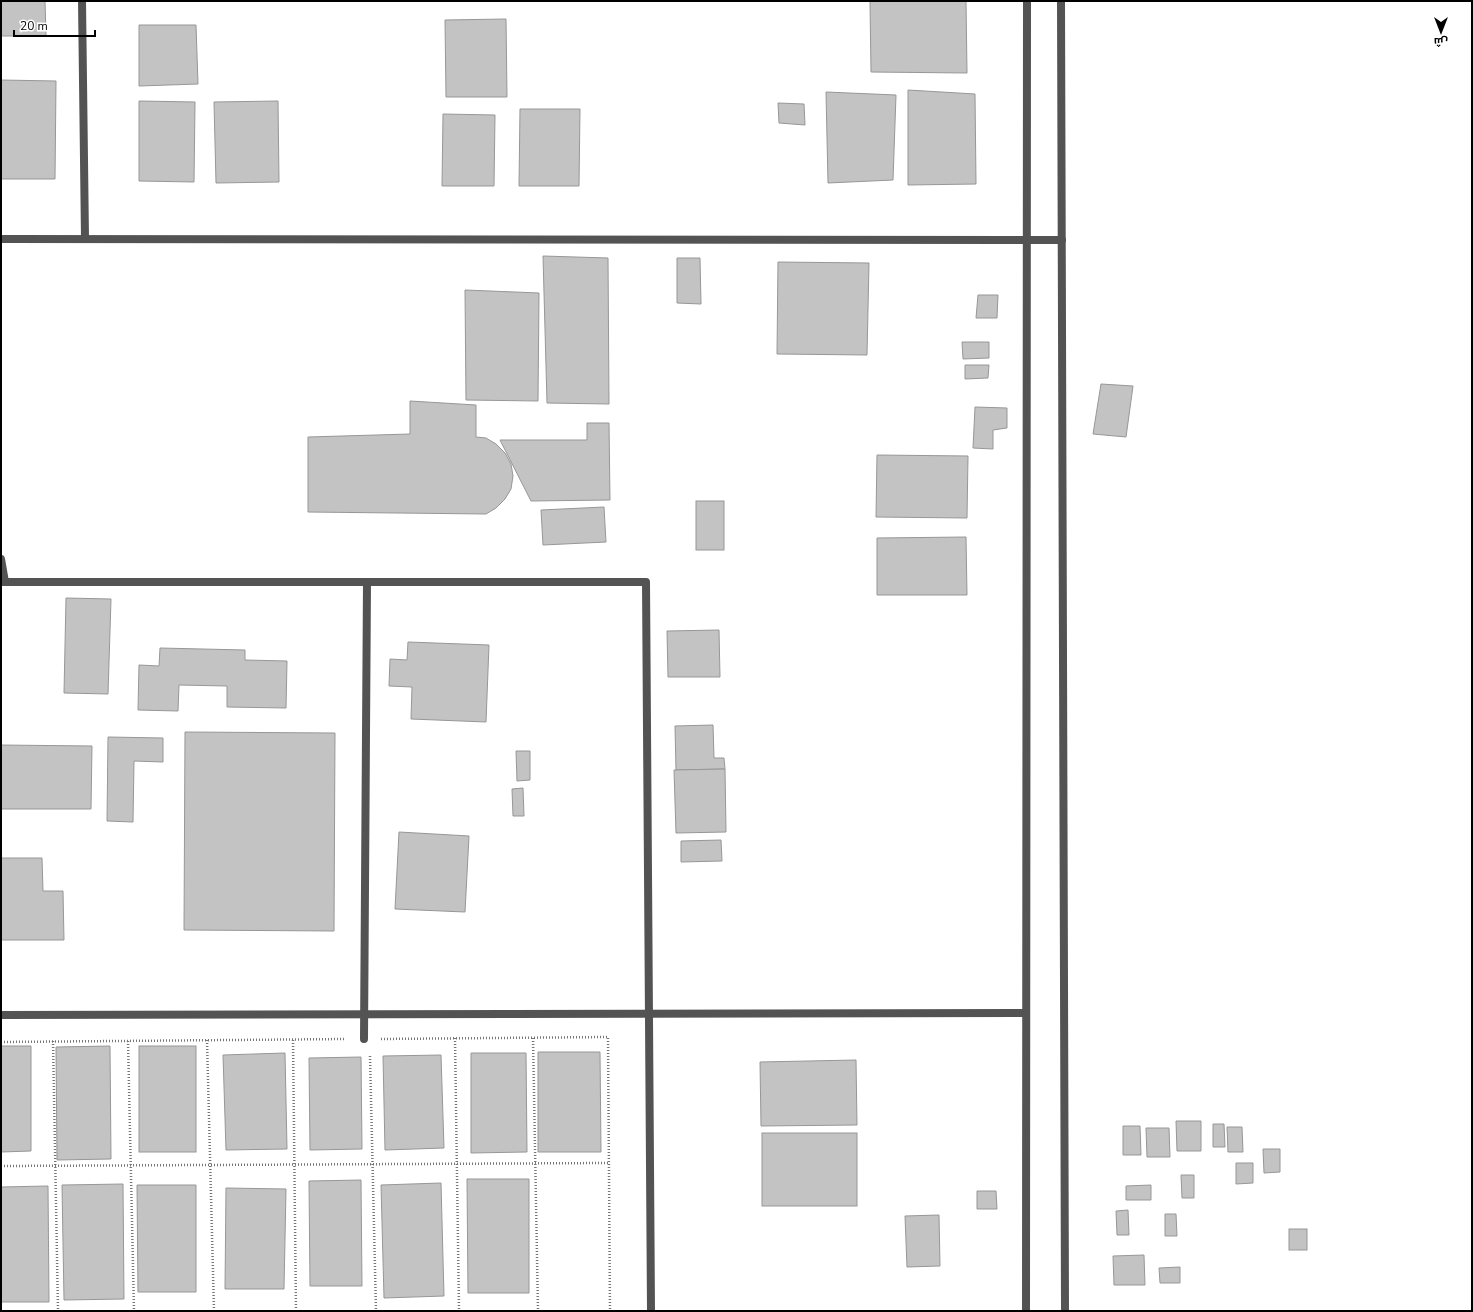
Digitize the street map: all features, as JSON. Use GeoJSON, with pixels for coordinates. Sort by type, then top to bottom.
{"type":"FeatureCollection","features":[{"type":"Feature","properties":{"kind":"street"},"geometry":{"type":"LineString","coordinates":[[82,1],[85,239]]}},
{"type":"Feature","properties":{"kind":"street"},"geometry":{"type":"LineString","coordinates":[[1026,1311],[1027,1]]}},
{"type":"Feature","properties":{"kind":"street"},"geometry":{"type":"LineString","coordinates":[[1061,1],[1065,1311]]}},
{"type":"Feature","properties":{"kind":"street"},"geometry":{"type":"LineString","coordinates":[[1,239],[1062,240]]}},
{"type":"Feature","properties":{"kind":"street"},"geometry":{"type":"LineString","coordinates":[[1,559],[3,582],[646,582],[651,1311]]}},
{"type":"Feature","properties":{"kind":"street"},"geometry":{"type":"LineString","coordinates":[[367,582],[364,1014],[367,1039]]}},
{"type":"Feature","properties":{"kind":"street"},"geometry":{"type":"LineString","coordinates":[[1,1015],[1026,1012]]}},
{"type":"Feature","properties":{"kind":"path"},"geometry":{"type":"LineString","coordinates":[[1,1042],[608,1037],[610,1311]]}},
{"type":"Feature","properties":{"kind":"path"},"geometry":{"type":"LineString","coordinates":[[455,1038],[459,1311]]}},
{"type":"Feature","properties":{"kind":"path"},"geometry":{"type":"LineString","coordinates":[[533,1038],[538,1311]]}},
{"type":"Feature","properties":{"kind":"path"},"geometry":{"type":"LineString","coordinates":[[294,1039],[296,1311]]}},
{"type":"Feature","properties":{"kind":"path"},"geometry":{"type":"LineString","coordinates":[[367,1039],[373,1164],[376,1311]]}},
{"type":"Feature","properties":{"kind":"path"},"geometry":{"type":"LineString","coordinates":[[207,1040],[214,1311]]}},
{"type":"Feature","properties":{"kind":"path"},"geometry":{"type":"LineString","coordinates":[[53,1041],[58,1311]]}},
{"type":"Feature","properties":{"kind":"path"},"geometry":{"type":"LineString","coordinates":[[128,1041],[132,1166],[134,1311]]}},
{"type":"Feature","properties":{"kind":"path"},"geometry":{"type":"LineString","coordinates":[[1,1166],[609,1163]]}},
{"type":"Feature","properties":{"kind":"building"},"geometry":{"type":"Polygon","coordinates":[[[1,1],[45,1],[46,36],[1,36],[1,1]]]}},
{"type":"Feature","properties":{"kind":"building"},"geometry":{"type":"Polygon","coordinates":[[[870,1],[966,1],[967,73],[871,72],[870,1]]]}},
{"type":"Feature","properties":{"kind":"building"},"geometry":{"type":"Polygon","coordinates":[[[506,19],[507,97],[446,97],[445,20],[506,19]]]}},
{"type":"Feature","properties":{"kind":"building"},"geometry":{"type":"Polygon","coordinates":[[[139,25],[196,25],[198,84],[139,86],[139,25]]]}},
{"type":"Feature","properties":{"kind":"building"},"geometry":{"type":"Polygon","coordinates":[[[1,80],[56,81],[55,179],[1,179],[1,80]]]}},
{"type":"Feature","properties":{"kind":"building"},"geometry":{"type":"Polygon","coordinates":[[[908,90],[975,94],[976,184],[908,185],[908,90]]]}},
{"type":"Feature","properties":{"kind":"building"},"geometry":{"type":"Polygon","coordinates":[[[826,92],[896,95],[893,180],[828,183],[826,92]]]}},
{"type":"Feature","properties":{"kind":"building"},"geometry":{"type":"Polygon","coordinates":[[[139,101],[195,102],[194,182],[139,181],[139,101]]]}},
{"type":"Feature","properties":{"kind":"building"},"geometry":{"type":"Polygon","coordinates":[[[278,101],[279,182],[216,183],[214,102],[278,101]]]}},
{"type":"Feature","properties":{"kind":"building"},"geometry":{"type":"Polygon","coordinates":[[[778,103],[804,104],[805,125],[779,123],[778,103]]]}},
{"type":"Feature","properties":{"kind":"building"},"geometry":{"type":"Polygon","coordinates":[[[520,109],[580,109],[579,186],[519,186],[520,109]]]}},
{"type":"Feature","properties":{"kind":"building"},"geometry":{"type":"Polygon","coordinates":[[[443,114],[495,115],[494,186],[442,186],[443,114]]]}},
{"type":"Feature","properties":{"kind":"building"},"geometry":{"type":"Polygon","coordinates":[[[543,256],[608,258],[609,404],[547,403],[543,256]]]}},
{"type":"Feature","properties":{"kind":"building"},"geometry":{"type":"Polygon","coordinates":[[[677,258],[700,258],[701,304],[677,303],[677,258]]]}},
{"type":"Feature","properties":{"kind":"building"},"geometry":{"type":"Polygon","coordinates":[[[778,262],[869,263],[867,355],[777,354],[778,262]]]}},
{"type":"Feature","properties":{"kind":"building"},"geometry":{"type":"Polygon","coordinates":[[[465,290],[539,293],[538,401],[466,400],[465,290]]]}},
{"type":"Feature","properties":{"kind":"building"},"geometry":{"type":"Polygon","coordinates":[[[978,295],[998,295],[997,318],[976,318],[978,295]]]}},
{"type":"Feature","properties":{"kind":"building"},"geometry":{"type":"Polygon","coordinates":[[[962,342],[989,342],[989,358],[963,359],[962,342]]]}},
{"type":"Feature","properties":{"kind":"building"},"geometry":{"type":"Polygon","coordinates":[[[965,365],[989,365],[988,378],[965,379],[965,365]]]}},
{"type":"Feature","properties":{"kind":"building"},"geometry":{"type":"Polygon","coordinates":[[[1101,384],[1133,386],[1126,437],[1093,434],[1101,384]]]}},
{"type":"Feature","properties":{"kind":"building"},"geometry":{"type":"Polygon","coordinates":[[[410,401],[476,405],[476,437],[486,438],[496,444],[505,453],[511,464],[513,476],[511,489],[505,499],[496,508],[486,514],[308,512],[308,437],[410,434],[410,401]]]}},
{"type":"Feature","properties":{"kind":"building"},"geometry":{"type":"Polygon","coordinates":[[[975,407],[1007,408],[1007,428],[993,430],[993,449],[973,448],[975,407]]]}},
{"type":"Feature","properties":{"kind":"building"},"geometry":{"type":"Polygon","coordinates":[[[587,423],[609,423],[610,500],[531,501],[500,440],[587,440],[587,423]]]}},
{"type":"Feature","properties":{"kind":"building"},"geometry":{"type":"Polygon","coordinates":[[[877,455],[968,456],[967,518],[876,517],[877,455]]]}},
{"type":"Feature","properties":{"kind":"building"},"geometry":{"type":"Polygon","coordinates":[[[696,501],[724,501],[724,550],[696,550],[696,501]]]}},
{"type":"Feature","properties":{"kind":"building"},"geometry":{"type":"Polygon","coordinates":[[[604,507],[606,542],[543,545],[541,510],[604,507]]]}},
{"type":"Feature","properties":{"kind":"building"},"geometry":{"type":"Polygon","coordinates":[[[966,537],[967,595],[877,595],[877,538],[966,537]]]}},
{"type":"Feature","properties":{"kind":"building"},"geometry":{"type":"Polygon","coordinates":[[[66,598],[111,599],[108,694],[64,693],[66,598]]]}},
{"type":"Feature","properties":{"kind":"building"},"geometry":{"type":"Polygon","coordinates":[[[719,630],[720,677],[668,677],[667,631],[719,630]]]}},
{"type":"Feature","properties":{"kind":"building"},"geometry":{"type":"Polygon","coordinates":[[[408,642],[489,645],[486,722],[411,719],[412,687],[389,686],[390,659],[407,660],[408,642]]]}},
{"type":"Feature","properties":{"kind":"building"},"geometry":{"type":"Polygon","coordinates":[[[160,648],[245,650],[245,660],[287,661],[286,708],[227,707],[227,686],[179,685],[178,711],[138,710],[139,665],[159,666],[160,648]]]}},
{"type":"Feature","properties":{"kind":"building"},"geometry":{"type":"Polygon","coordinates":[[[713,725],[714,758],[724,758],[725,769],[676,770],[675,726],[713,725]]]}},
{"type":"Feature","properties":{"kind":"building"},"geometry":{"type":"Polygon","coordinates":[[[185,732],[335,733],[334,931],[184,930],[185,732]]]}},
{"type":"Feature","properties":{"kind":"building"},"geometry":{"type":"Polygon","coordinates":[[[108,737],[163,738],[163,762],[134,761],[133,822],[107,821],[108,737]]]}},
{"type":"Feature","properties":{"kind":"building"},"geometry":{"type":"Polygon","coordinates":[[[1,745],[92,746],[91,809],[1,809],[1,745]]]}},
{"type":"Feature","properties":{"kind":"building"},"geometry":{"type":"Polygon","coordinates":[[[516,751],[530,751],[530,780],[517,781],[516,751]]]}},
{"type":"Feature","properties":{"kind":"building"},"geometry":{"type":"Polygon","coordinates":[[[725,769],[726,832],[676,833],[674,770],[725,769]]]}},
{"type":"Feature","properties":{"kind":"building"},"geometry":{"type":"Polygon","coordinates":[[[523,788],[524,816],[513,816],[512,789],[523,788]]]}},
{"type":"Feature","properties":{"kind":"building"},"geometry":{"type":"Polygon","coordinates":[[[399,832],[469,836],[465,912],[395,909],[399,832]]]}},
{"type":"Feature","properties":{"kind":"building"},"geometry":{"type":"Polygon","coordinates":[[[721,840],[722,861],[681,862],[681,841],[721,840]]]}},
{"type":"Feature","properties":{"kind":"building"},"geometry":{"type":"Polygon","coordinates":[[[1,858],[42,858],[43,891],[63,891],[64,940],[1,940],[1,858]]]}},
{"type":"Feature","properties":{"kind":"building"},"geometry":{"type":"Polygon","coordinates":[[[1,1046],[31,1046],[31,1151],[1,1152],[1,1046]]]}},
{"type":"Feature","properties":{"kind":"building"},"geometry":{"type":"Polygon","coordinates":[[[110,1046],[111,1159],[57,1160],[56,1047],[110,1046]]]}},
{"type":"Feature","properties":{"kind":"building"},"geometry":{"type":"Polygon","coordinates":[[[139,1046],[196,1046],[196,1152],[139,1152],[139,1046]]]}},
{"type":"Feature","properties":{"kind":"building"},"geometry":{"type":"Polygon","coordinates":[[[538,1052],[600,1052],[601,1152],[538,1152],[538,1052]]]}},
{"type":"Feature","properties":{"kind":"building"},"geometry":{"type":"Polygon","coordinates":[[[285,1053],[287,1149],[226,1150],[223,1055],[285,1053]]]}},
{"type":"Feature","properties":{"kind":"building"},"geometry":{"type":"Polygon","coordinates":[[[471,1053],[526,1053],[527,1152],[471,1153],[471,1053]]]}},
{"type":"Feature","properties":{"kind":"building"},"geometry":{"type":"Polygon","coordinates":[[[441,1055],[444,1148],[385,1150],[383,1056],[441,1055]]]}},
{"type":"Feature","properties":{"kind":"building"},"geometry":{"type":"Polygon","coordinates":[[[361,1057],[362,1149],[310,1150],[309,1058],[361,1057]]]}},
{"type":"Feature","properties":{"kind":"building"},"geometry":{"type":"Polygon","coordinates":[[[856,1060],[857,1125],[761,1126],[760,1062],[856,1060]]]}},
{"type":"Feature","properties":{"kind":"building"},"geometry":{"type":"Polygon","coordinates":[[[1176,1121],[1201,1121],[1201,1151],[1177,1151],[1176,1121]]]}},
{"type":"Feature","properties":{"kind":"building"},"geometry":{"type":"Polygon","coordinates":[[[1213,1124],[1224,1124],[1225,1147],[1213,1147],[1213,1124]]]}},
{"type":"Feature","properties":{"kind":"building"},"geometry":{"type":"Polygon","coordinates":[[[1123,1126],[1140,1126],[1141,1155],[1123,1155],[1123,1126]]]}},
{"type":"Feature","properties":{"kind":"building"},"geometry":{"type":"Polygon","coordinates":[[[1227,1127],[1242,1127],[1243,1152],[1228,1152],[1227,1127]]]}},
{"type":"Feature","properties":{"kind":"building"},"geometry":{"type":"Polygon","coordinates":[[[1146,1128],[1169,1128],[1170,1157],[1147,1157],[1146,1128]]]}},
{"type":"Feature","properties":{"kind":"building"},"geometry":{"type":"Polygon","coordinates":[[[762,1133],[857,1133],[857,1206],[762,1206],[762,1133]]]}},
{"type":"Feature","properties":{"kind":"building"},"geometry":{"type":"Polygon","coordinates":[[[1263,1149],[1280,1149],[1280,1172],[1264,1173],[1263,1149]]]}},
{"type":"Feature","properties":{"kind":"building"},"geometry":{"type":"Polygon","coordinates":[[[1236,1163],[1253,1163],[1253,1183],[1236,1184],[1236,1163]]]}},
{"type":"Feature","properties":{"kind":"building"},"geometry":{"type":"Polygon","coordinates":[[[1181,1175],[1194,1175],[1194,1198],[1182,1198],[1181,1175]]]}},
{"type":"Feature","properties":{"kind":"building"},"geometry":{"type":"Polygon","coordinates":[[[467,1179],[529,1179],[529,1293],[468,1293],[467,1179]]]}},
{"type":"Feature","properties":{"kind":"building"},"geometry":{"type":"Polygon","coordinates":[[[361,1180],[362,1286],[310,1286],[309,1181],[361,1180]]]}},
{"type":"Feature","properties":{"kind":"building"},"geometry":{"type":"Polygon","coordinates":[[[441,1183],[444,1296],[384,1298],[381,1185],[441,1183]]]}},
{"type":"Feature","properties":{"kind":"building"},"geometry":{"type":"Polygon","coordinates":[[[123,1184],[124,1299],[64,1300],[62,1185],[123,1184]]]}},
{"type":"Feature","properties":{"kind":"building"},"geometry":{"type":"Polygon","coordinates":[[[137,1185],[196,1185],[196,1292],[138,1292],[137,1185]]]}},
{"type":"Feature","properties":{"kind":"building"},"geometry":{"type":"Polygon","coordinates":[[[1151,1185],[1151,1200],[1126,1200],[1126,1186],[1151,1185]]]}},
{"type":"Feature","properties":{"kind":"building"},"geometry":{"type":"Polygon","coordinates":[[[48,1186],[49,1302],[1,1302],[1,1187],[48,1186]]]}},
{"type":"Feature","properties":{"kind":"building"},"geometry":{"type":"Polygon","coordinates":[[[226,1188],[286,1189],[284,1289],[225,1289],[226,1188]]]}},
{"type":"Feature","properties":{"kind":"building"},"geometry":{"type":"Polygon","coordinates":[[[977,1191],[996,1191],[997,1209],[977,1209],[977,1191]]]}},
{"type":"Feature","properties":{"kind":"building"},"geometry":{"type":"Polygon","coordinates":[[[1128,1210],[1129,1235],[1117,1235],[1116,1211],[1128,1210]]]}},
{"type":"Feature","properties":{"kind":"building"},"geometry":{"type":"Polygon","coordinates":[[[1165,1214],[1176,1214],[1177,1236],[1165,1236],[1165,1214]]]}},
{"type":"Feature","properties":{"kind":"building"},"geometry":{"type":"Polygon","coordinates":[[[939,1215],[940,1266],[907,1267],[905,1216],[939,1215]]]}},
{"type":"Feature","properties":{"kind":"building"},"geometry":{"type":"Polygon","coordinates":[[[1289,1229],[1307,1229],[1307,1250],[1289,1250],[1289,1229]]]}},
{"type":"Feature","properties":{"kind":"building"},"geometry":{"type":"Polygon","coordinates":[[[1144,1255],[1145,1285],[1114,1285],[1113,1256],[1144,1255]]]}},
{"type":"Feature","properties":{"kind":"building"},"geometry":{"type":"Polygon","coordinates":[[[1180,1267],[1180,1283],[1160,1283],[1159,1268],[1180,1267]]]}}]}
